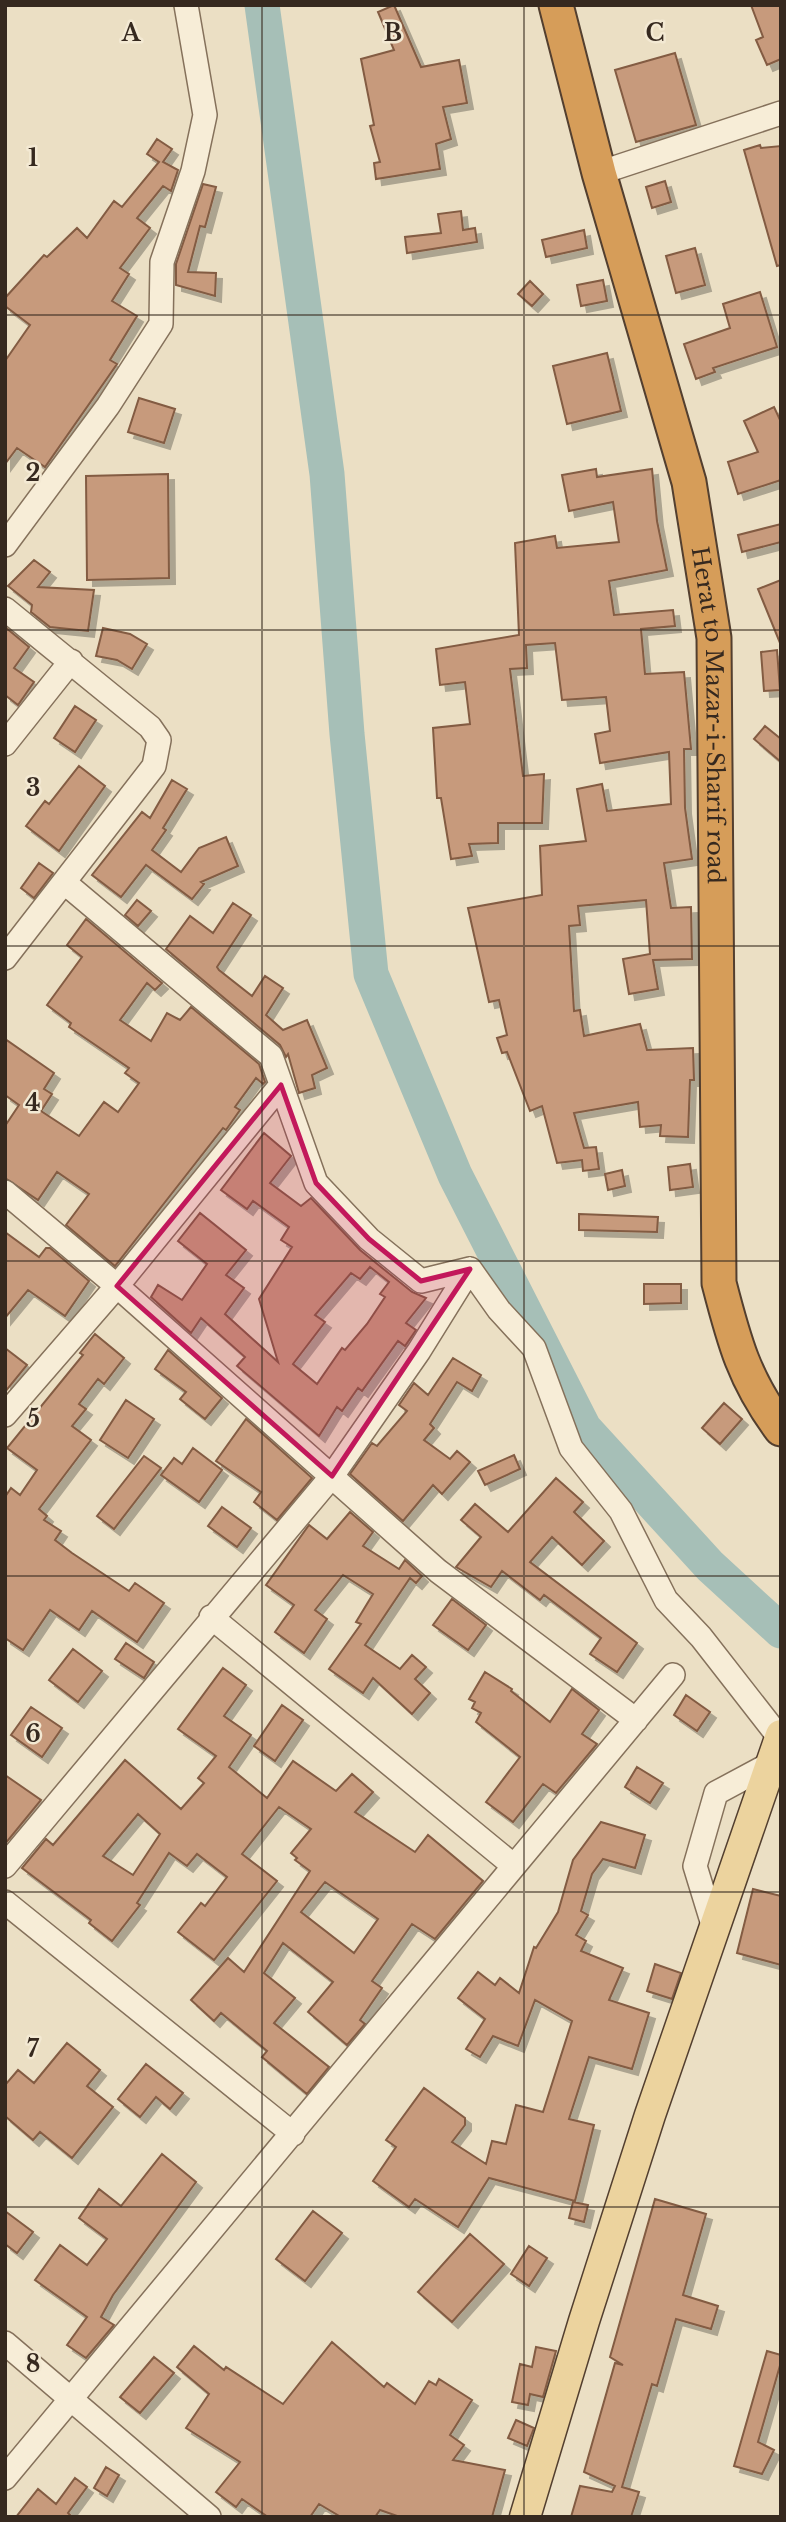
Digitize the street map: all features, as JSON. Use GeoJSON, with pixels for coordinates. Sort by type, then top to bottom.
{"type":"FeatureCollection","features":[{"type":"Feature","properties":{"kind":"highway","name":"Herat to Mazar-i-Sharif road"},"geometry":{"type":"LineString","coordinates":[[556,5],[599,173],[689,482],[714,638],[719,1283],[736,1349],[757,1398],[781,1429]]}},
{"type":"Feature","properties":{"kind":"main road"},"geometry":{"type":"LineString","coordinates":[[525,2517],[588,2308],[776,1745]]}},
{"type":"Feature","properties":{"kind":"street"},"geometry":{"type":"LineString","coordinates":[[5,545],[108,406],[161,324],[162,262],[192,171],[205,116],[186,5]]}},
{"type":"Feature","properties":{"kind":"street"},"geometry":{"type":"LineString","coordinates":[[599,173],[781,113]]}},
{"type":"Feature","properties":{"kind":"street"},"geometry":{"type":"LineString","coordinates":[[5,609],[71,660],[150,727],[159,740],[154,766],[5,958]]}},
{"type":"Feature","properties":{"kind":"street"},"geometry":{"type":"LineString","coordinates":[[5,744],[71,660]]}},
{"type":"Feature","properties":{"kind":"street"},"geometry":{"type":"LineString","coordinates":[[65,883],[271,1056],[316,1183],[369,1239],[421,1281],[470,1269]]}},
{"type":"Feature","properties":{"kind":"street"},"geometry":{"type":"LineString","coordinates":[[5,1415],[117,1286],[281,1085]]}},
{"type":"Feature","properties":{"kind":"street"},"geometry":{"type":"LineString","coordinates":[[5,1192],[117,1286],[438,1571],[636,1720]]}},
{"type":"Feature","properties":{"kind":"street"},"geometry":{"type":"LineString","coordinates":[[5,1866],[332,1476],[419,1351],[470,1269]]}},
{"type":"Feature","properties":{"kind":"street"},"geometry":{"type":"LineString","coordinates":[[470,1269],[499,1310],[534,1348],[571,1448],[621,1511],[666,1600],[701,1637],[776,1745],[716,1793],[695,1866],[714,1928]]}},
{"type":"Feature","properties":{"kind":"street"},"geometry":{"type":"LineString","coordinates":[[211,1618],[514,1866]]}},
{"type":"Feature","properties":{"kind":"street"},"geometry":{"type":"LineString","coordinates":[[5,2479],[73,2401],[673,1675]]}},
{"type":"Feature","properties":{"kind":"street"},"geometry":{"type":"LineString","coordinates":[[5,1902],[293,2134]]}},
{"type":"Feature","properties":{"kind":"street"},"geometry":{"type":"LineString","coordinates":[[5,2343],[209,2517]]}},
{"type":"Feature","properties":{"kind":"highlighted area"},"geometry":{"type":"Polygon","coordinates":[[[281,1085],[316,1183],[369,1239],[421,1281],[470,1269],[332,1476],[117,1286],[281,1085]]]}},
{"type":"Feature","properties":{"kind":"building"},"geometry":{"type":"Polygon","coordinates":[[[394,5],[421,67],[459,60],[467,103],[443,107],[451,139],[436,144],[440,169],[376,179],[374,163],[380,162],[370,126],[374,125],[361,59],[394,50],[378,12],[394,5]]]}},
{"type":"Feature","properties":{"kind":"building"},"geometry":{"type":"Polygon","coordinates":[[[751,5],[781,5],[781,59],[767,65],[756,40],[763,37],[751,5]]]}},
{"type":"Feature","properties":{"kind":"building"},"geometry":{"type":"Polygon","coordinates":[[[675,53],[696,125],[636,142],[615,70],[675,53]]]}},
{"type":"Feature","properties":{"kind":"building"},"geometry":{"type":"Polygon","coordinates":[[[157,139],[172,149],[163,162],[178,170],[171,191],[163,186],[137,218],[150,228],[120,268],[129,274],[112,301],[137,316],[110,360],[117,364],[45,467],[17,448],[5,464],[5,361],[30,325],[5,306],[5,298],[44,255],[47,257],[77,228],[87,238],[114,201],[122,207],[159,162],[147,154],[157,139]]]}},
{"type":"Feature","properties":{"kind":"building"},"geometry":{"type":"Polygon","coordinates":[[[760,145],[761,148],[781,146],[781,265],[777,266],[744,150],[760,145]]]}},
{"type":"Feature","properties":{"kind":"building"},"geometry":{"type":"Polygon","coordinates":[[[665,181],[671,202],[652,208],[646,187],[665,181]]]}},
{"type":"Feature","properties":{"kind":"building"},"geometry":{"type":"Polygon","coordinates":[[[203,184],[216,187],[205,227],[200,226],[188,272],[216,273],[215,296],[176,285],[176,264],[203,184]]]}},
{"type":"Feature","properties":{"kind":"building"},"geometry":{"type":"Polygon","coordinates":[[[461,211],[463,230],[475,228],[477,242],[407,253],[405,237],[441,233],[438,214],[461,211]]]}},
{"type":"Feature","properties":{"kind":"building"},"geometry":{"type":"Polygon","coordinates":[[[584,230],[587,248],[546,257],[542,240],[584,230]]]}},
{"type":"Feature","properties":{"kind":"building"},"geometry":{"type":"Polygon","coordinates":[[[695,248],[705,285],[676,293],[666,256],[695,248]]]}},
{"type":"Feature","properties":{"kind":"building"},"geometry":{"type":"Polygon","coordinates":[[[603,280],[607,301],[581,306],[577,285],[603,280]]]}},
{"type":"Feature","properties":{"kind":"building"},"geometry":{"type":"Polygon","coordinates":[[[530,281],[543,294],[532,306],[518,294],[530,281]]]}},
{"type":"Feature","properties":{"kind":"building"},"geometry":{"type":"Polygon","coordinates":[[[760,292],[777,347],[713,368],[715,372],[696,379],[684,344],[730,328],[723,304],[760,292]]]}},
{"type":"Feature","properties":{"kind":"building"},"geometry":{"type":"Polygon","coordinates":[[[607,353],[621,411],[567,424],[553,366],[607,353]]]}},
{"type":"Feature","properties":{"kind":"building"},"geometry":{"type":"Polygon","coordinates":[[[139,398],[175,409],[164,443],[128,432],[139,398]]]}},
{"type":"Feature","properties":{"kind":"building"},"geometry":{"type":"Polygon","coordinates":[[[774,407],[781,422],[781,480],[738,494],[728,462],[758,452],[744,421],[774,407]]]}},
{"type":"Feature","properties":{"kind":"building"},"geometry":{"type":"Polygon","coordinates":[[[596,469],[597,477],[652,469],[657,521],[667,570],[609,581],[614,615],[673,610],[675,626],[641,629],[645,674],[684,672],[691,749],[684,749],[685,808],[692,859],[664,863],[671,908],[691,907],[692,959],[653,960],[658,989],[629,994],[623,959],[650,954],[646,900],[578,906],[580,925],[569,926],[574,1011],[580,1010],[584,1036],[640,1024],[647,1050],[693,1048],[694,1080],[690,1080],[688,1137],[660,1136],[661,1125],[640,1127],[638,1102],[574,1113],[584,1148],[596,1147],[599,1169],[583,1171],[582,1160],[557,1163],[542,1106],[530,1111],[507,1052],[502,1053],[497,1038],[507,1035],[499,1000],[489,1002],[468,908],[542,895],[540,846],[586,841],[577,789],[602,784],[607,811],[671,804],[669,752],[600,763],[595,734],[610,731],[606,697],[562,700],[555,643],[526,645],[527,668],[510,669],[523,776],[544,774],[542,823],[498,823],[498,843],[469,844],[472,856],[451,859],[441,798],[437,798],[433,728],[470,724],[465,682],[440,685],[436,649],[519,635],[515,543],[555,536],[557,548],[619,542],[613,502],[569,511],[562,475],[596,469]]]}},
{"type":"Feature","properties":{"kind":"building"},"geometry":{"type":"Polygon","coordinates":[[[168,474],[169,578],[87,580],[86,476],[168,474]]]}},
{"type":"Feature","properties":{"kind":"building"},"geometry":{"type":"Polygon","coordinates":[[[781,524],[781,542],[742,552],[738,535],[781,524]]]}},
{"type":"Feature","properties":{"kind":"building"},"geometry":{"type":"Polygon","coordinates":[[[34,560],[50,572],[38,587],[94,590],[88,631],[50,627],[31,612],[32,605],[8,586],[34,560]]]}},
{"type":"Feature","properties":{"kind":"building"},"geometry":{"type":"Polygon","coordinates":[[[781,580],[781,643],[780,643],[758,589],[781,580]]]}},
{"type":"Feature","properties":{"kind":"building"},"geometry":{"type":"Polygon","coordinates":[[[5,627],[29,647],[14,668],[34,682],[18,705],[5,695],[5,627]]]}},
{"type":"Feature","properties":{"kind":"building"},"geometry":{"type":"Polygon","coordinates":[[[103,628],[130,634],[147,644],[132,669],[117,660],[96,656],[103,628]]]}},
{"type":"Feature","properties":{"kind":"building"},"geometry":{"type":"Polygon","coordinates":[[[777,650],[780,690],[764,691],[761,652],[777,650]]]}},
{"type":"Feature","properties":{"kind":"building"},"geometry":{"type":"Polygon","coordinates":[[[75,706],[96,720],[75,752],[54,738],[75,706]]]}},
{"type":"Feature","properties":{"kind":"building"},"geometry":{"type":"Polygon","coordinates":[[[765,726],[781,739],[781,762],[754,739],[765,726]]]}},
{"type":"Feature","properties":{"kind":"building"},"geometry":{"type":"Polygon","coordinates":[[[79,766],[105,786],[59,851],[26,826],[45,801],[49,804],[79,766]]]}},
{"type":"Feature","properties":{"kind":"building"},"geometry":{"type":"Polygon","coordinates":[[[172,780],[187,789],[163,828],[166,830],[152,850],[181,872],[199,848],[226,837],[238,866],[201,882],[204,884],[192,899],[146,865],[121,897],[92,875],[142,812],[150,818],[172,780]]]}},
{"type":"Feature","properties":{"kind":"building"},"geometry":{"type":"Polygon","coordinates":[[[39,863],[53,873],[34,898],[21,888],[39,863]]]}},
{"type":"Feature","properties":{"kind":"building"},"geometry":{"type":"Polygon","coordinates":[[[137,900],[151,911],[138,926],[125,915],[137,900]]]}},
{"type":"Feature","properties":{"kind":"building"},"geometry":{"type":"Polygon","coordinates":[[[233,903],[251,915],[217,967],[252,996],[265,976],[283,988],[266,1015],[283,1030],[307,1020],[327,1068],[312,1075],[315,1088],[299,1093],[288,1054],[286,1057],[280,1045],[166,949],[190,916],[213,933],[233,903]]]}},
{"type":"Feature","properties":{"kind":"building"},"geometry":{"type":"Polygon","coordinates":[[[86,919],[162,983],[155,990],[147,983],[120,1020],[151,1041],[167,1013],[180,1020],[191,1007],[259,1064],[265,1082],[263,1084],[256,1078],[235,1107],[240,1110],[226,1130],[223,1128],[115,1266],[66,1225],[89,1194],[57,1172],[38,1200],[5,1178],[5,1126],[19,1105],[5,1095],[5,1039],[54,1073],[44,1089],[52,1094],[41,1111],[79,1136],[104,1102],[118,1112],[139,1083],[125,1073],[129,1068],[69,1027],[71,1023],[47,1005],[82,957],[67,945],[86,919]]]}},
{"type":"Feature","properties":{"kind":"building"},"geometry":{"type":"Polygon","coordinates":[[[264,1133],[291,1156],[270,1183],[301,1206],[311,1198],[360,1250],[412,1292],[426,1298],[406,1323],[416,1330],[405,1346],[398,1341],[362,1391],[358,1388],[342,1411],[337,1407],[319,1436],[237,1366],[245,1357],[201,1318],[191,1333],[151,1297],[158,1285],[182,1300],[207,1264],[178,1241],[200,1213],[246,1250],[226,1275],[244,1288],[225,1314],[278,1362],[259,1299],[292,1247],[281,1240],[289,1227],[253,1201],[247,1209],[221,1190],[264,1133]],[[370,1267],[360,1279],[351,1273],[315,1315],[325,1322],[293,1364],[317,1384],[342,1348],[345,1350],[367,1324],[385,1297],[380,1294],[389,1282],[370,1267]]]}},
{"type":"Feature","properties":{"kind":"building"},"geometry":{"type":"Polygon","coordinates":[[[690,1164],[693,1187],[670,1190],[668,1167],[690,1164]]]}},
{"type":"Feature","properties":{"kind":"building"},"geometry":{"type":"Polygon","coordinates":[[[622,1170],[625,1186],[608,1190],[605,1174],[622,1170]]]}},
{"type":"Feature","properties":{"kind":"building"},"geometry":{"type":"Polygon","coordinates":[[[579,1214],[658,1217],[657,1232],[579,1230],[579,1214]]]}},
{"type":"Feature","properties":{"kind":"building"},"geometry":{"type":"Polygon","coordinates":[[[5,1232],[39,1257],[46,1248],[50,1248],[89,1281],[65,1316],[28,1290],[5,1318],[5,1232]]]}},
{"type":"Feature","properties":{"kind":"building"},"geometry":{"type":"Polygon","coordinates":[[[644,1284],[681,1284],[681,1303],[644,1304],[644,1284]]]}},
{"type":"Feature","properties":{"kind":"building"},"geometry":{"type":"Polygon","coordinates":[[[95,1334],[124,1358],[104,1384],[98,1379],[79,1404],[86,1409],[72,1426],[91,1440],[39,1509],[47,1516],[44,1520],[61,1531],[55,1540],[72,1553],[129,1591],[135,1583],[164,1603],[137,1642],[92,1611],[79,1630],[50,1610],[23,1650],[5,1638],[5,1497],[11,1488],[20,1495],[37,1470],[7,1448],[83,1355],[80,1353],[95,1334]]]}},
{"type":"Feature","properties":{"kind":"building"},"geometry":{"type":"Polygon","coordinates":[[[5,1348],[27,1365],[5,1392],[5,1348]]]}},
{"type":"Feature","properties":{"kind":"building"},"geometry":{"type":"Polygon","coordinates":[[[168,1350],[222,1398],[205,1419],[180,1399],[186,1392],[155,1369],[168,1350]]]}},
{"type":"Feature","properties":{"kind":"building"},"geometry":{"type":"Polygon","coordinates":[[[453,1358],[481,1375],[472,1391],[457,1382],[430,1424],[434,1428],[424,1440],[450,1459],[457,1451],[470,1462],[442,1494],[433,1485],[403,1521],[350,1474],[372,1443],[377,1446],[407,1411],[399,1405],[414,1383],[428,1395],[453,1358]]]}},
{"type":"Feature","properties":{"kind":"building"},"geometry":{"type":"Polygon","coordinates":[[[126,1400],[154,1419],[128,1458],[100,1440],[126,1400]]]}},
{"type":"Feature","properties":{"kind":"building"},"geometry":{"type":"Polygon","coordinates":[[[724,1403],[742,1419],[720,1444],[702,1428],[724,1403]]]}},
{"type":"Feature","properties":{"kind":"building"},"geometry":{"type":"Polygon","coordinates":[[[246,1419],[312,1478],[277,1520],[254,1502],[261,1492],[216,1461],[246,1419]]]}},
{"type":"Feature","properties":{"kind":"building"},"geometry":{"type":"Polygon","coordinates":[[[193,1448],[222,1470],[199,1502],[161,1475],[174,1458],[182,1464],[193,1448]]]}},
{"type":"Feature","properties":{"kind":"building"},"geometry":{"type":"Polygon","coordinates":[[[514,1455],[520,1469],[485,1485],[478,1471],[514,1455]]]}},
{"type":"Feature","properties":{"kind":"building"},"geometry":{"type":"Polygon","coordinates":[[[144,1456],[161,1468],[114,1529],[97,1516],[144,1456]]]}},
{"type":"Feature","properties":{"kind":"building"},"geometry":{"type":"Polygon","coordinates":[[[556,1478],[583,1502],[574,1512],[604,1541],[582,1565],[552,1537],[530,1562],[637,1643],[617,1672],[590,1654],[601,1638],[544,1595],[540,1600],[502,1571],[491,1587],[456,1567],[481,1537],[461,1520],[475,1504],[508,1532],[556,1478]]]}},
{"type":"Feature","properties":{"kind":"building"},"geometry":{"type":"Polygon","coordinates":[[[222,1507],[251,1528],[237,1547],[208,1526],[222,1507]]]}},
{"type":"Feature","properties":{"kind":"building"},"geometry":{"type":"Polygon","coordinates":[[[350,1512],[373,1532],[363,1546],[399,1569],[405,1560],[422,1576],[416,1583],[410,1578],[365,1645],[400,1669],[412,1655],[426,1667],[415,1679],[430,1693],[412,1714],[373,1678],[363,1693],[329,1669],[361,1624],[356,1622],[373,1594],[343,1575],[315,1610],[327,1619],[304,1653],[275,1632],[294,1605],[266,1585],[309,1525],[327,1539],[350,1512]]]}},
{"type":"Feature","properties":{"kind":"building"},"geometry":{"type":"Polygon","coordinates":[[[452,1599],[486,1625],[468,1650],[433,1625],[452,1599]]]}},
{"type":"Feature","properties":{"kind":"building"},"geometry":{"type":"Polygon","coordinates":[[[126,1643],[154,1662],[144,1678],[115,1659],[126,1643]]]}},
{"type":"Feature","properties":{"kind":"building"},"geometry":{"type":"Polygon","coordinates":[[[73,1649],[102,1671],[78,1702],[49,1680],[73,1649]]]}},
{"type":"Feature","properties":{"kind":"building"},"geometry":{"type":"Polygon","coordinates":[[[223,1668],[246,1685],[224,1716],[251,1735],[229,1767],[267,1798],[293,1761],[336,1791],[352,1774],[373,1792],[355,1812],[415,1852],[428,1835],[483,1881],[435,1939],[412,1924],[372,1981],[382,1988],[360,2020],[365,2024],[347,2045],[308,2012],[333,1982],[283,1943],[264,1973],[295,1998],[274,2023],[329,2067],[307,2094],[262,2057],[267,2051],[221,2013],[214,2021],[191,2000],[228,1958],[244,1972],[310,1871],[295,1860],[297,1858],[291,1853],[311,1829],[279,1807],[242,1854],[277,1881],[214,1960],[178,1932],[201,1903],[205,1906],[227,1877],[197,1854],[187,1866],[169,1853],[137,1903],[140,1905],[112,1941],[89,1923],[91,1920],[22,1868],[46,1839],[53,1845],[125,1760],[181,1809],[204,1783],[198,1778],[216,1756],[178,1729],[223,1668]],[[138,1814],[103,1856],[133,1875],[160,1834],[138,1814]],[[325,1882],[301,1912],[354,1953],[378,1919],[325,1882]]]}},
{"type":"Feature","properties":{"kind":"building"},"geometry":{"type":"Polygon","coordinates":[[[485,1672],[512,1689],[511,1691],[550,1722],[572,1689],[599,1710],[582,1734],[597,1744],[556,1793],[543,1784],[513,1822],[486,1802],[520,1757],[476,1722],[481,1713],[472,1708],[475,1702],[469,1699],[485,1672]]]}},
{"type":"Feature","properties":{"kind":"building"},"geometry":{"type":"Polygon","coordinates":[[[686,1695],[710,1712],[697,1731],[674,1715],[686,1695]]]}},
{"type":"Feature","properties":{"kind":"building"},"geometry":{"type":"Polygon","coordinates":[[[282,1705],[303,1720],[275,1761],[254,1746],[282,1705]]]}},
{"type":"Feature","properties":{"kind":"building"},"geometry":{"type":"Polygon","coordinates":[[[31,1707],[62,1728],[42,1757],[11,1735],[31,1707]]]}},
{"type":"Feature","properties":{"kind":"building"},"geometry":{"type":"Polygon","coordinates":[[[637,1767],[663,1783],[650,1803],[625,1787],[637,1767]]]}},
{"type":"Feature","properties":{"kind":"building"},"geometry":{"type":"Polygon","coordinates":[[[5,1775],[41,1800],[5,1844],[5,1775]]]}},
{"type":"Feature","properties":{"kind":"building"},"geometry":{"type":"Polygon","coordinates":[[[601,1822],[645,1835],[635,1868],[603,1859],[592,1874],[581,1911],[588,1915],[576,1935],[586,1941],[581,1951],[623,1968],[609,2000],[649,2013],[632,2069],[589,2057],[569,2119],[594,2125],[575,2201],[489,2178],[458,2227],[415,2199],[409,2207],[373,2181],[396,2147],[386,2140],[424,2088],[465,2118],[465,2125],[452,2142],[486,2164],[492,2141],[506,2144],[516,2105],[543,2112],[572,2021],[535,2000],[518,2046],[493,2036],[480,2057],[466,2049],[485,2019],[458,1998],[478,1972],[495,1985],[500,1978],[519,1993],[534,1947],[536,1948],[558,1912],[573,1860],[601,1822]]]}},
{"type":"Feature","properties":{"kind":"building"},"geometry":{"type":"Polygon","coordinates":[[[753,1889],[781,1896],[781,1965],[737,1953],[753,1889]]]}},
{"type":"Feature","properties":{"kind":"building"},"geometry":{"type":"Polygon","coordinates":[[[655,1964],[681,1973],[672,1999],[647,1991],[655,1964]]]}},
{"type":"Feature","properties":{"kind":"building"},"geometry":{"type":"Polygon","coordinates":[[[67,2043],[100,2070],[87,2086],[113,2107],[72,2158],[40,2132],[33,2140],[5,2116],[5,2085],[18,2070],[34,2083],[67,2043]]]}},
{"type":"Feature","properties":{"kind":"building"},"geometry":{"type":"Polygon","coordinates":[[[146,2064],[183,2093],[170,2109],[156,2097],[140,2117],[118,2099],[146,2064]]]}},
{"type":"Feature","properties":{"kind":"building"},"geometry":{"type":"Polygon","coordinates":[[[162,2154],[196,2182],[113,2295],[101,2317],[114,2325],[86,2358],[67,2345],[87,2317],[35,2280],[60,2245],[87,2265],[107,2239],[79,2218],[99,2189],[121,2206],[162,2154]]]}},
{"type":"Feature","properties":{"kind":"building"},"geometry":{"type":"Polygon","coordinates":[[[655,2199],[706,2214],[683,2295],[718,2306],[711,2329],[676,2319],[657,2386],[652,2384],[622,2487],[639,2492],[631,2517],[571,2517],[580,2486],[612,2492],[615,2486],[584,2472],[615,2363],[623,2365],[610,2357],[655,2199]]]}},
{"type":"Feature","properties":{"kind":"building"},"geometry":{"type":"Polygon","coordinates":[[[573,2202],[588,2205],[584,2222],[569,2218],[573,2202]]]}},
{"type":"Feature","properties":{"kind":"building"},"geometry":{"type":"Polygon","coordinates":[[[5,2211],[33,2232],[17,2253],[5,2244],[5,2211]]]}},
{"type":"Feature","properties":{"kind":"building"},"geometry":{"type":"Polygon","coordinates":[[[313,2211],[342,2233],[305,2281],[276,2259],[313,2211]]]}},
{"type":"Feature","properties":{"kind":"building"},"geometry":{"type":"Polygon","coordinates":[[[470,2234],[504,2264],[452,2322],[418,2292],[470,2234]]]}},
{"type":"Feature","properties":{"kind":"building"},"geometry":{"type":"Polygon","coordinates":[[[529,2246],[547,2258],[529,2286],[511,2274],[529,2246]]]}},
{"type":"Feature","properties":{"kind":"building"},"geometry":{"type":"Polygon","coordinates":[[[332,2342],[384,2387],[387,2383],[415,2404],[429,2381],[436,2385],[439,2379],[472,2400],[450,2435],[464,2445],[453,2460],[505,2470],[492,2517],[400,2517],[380,2510],[375,2517],[341,2517],[319,2504],[310,2517],[268,2517],[242,2499],[236,2507],[216,2492],[240,2462],[186,2428],[209,2394],[177,2367],[194,2346],[224,2370],[226,2367],[283,2404],[332,2342]]]}},
{"type":"Feature","properties":{"kind":"building"},"geometry":{"type":"Polygon","coordinates":[[[536,2347],[556,2351],[543,2397],[530,2394],[528,2405],[512,2402],[520,2364],[532,2367],[536,2347]]]}},
{"type":"Feature","properties":{"kind":"building"},"geometry":{"type":"Polygon","coordinates":[[[767,2351],[781,2355],[781,2362],[758,2442],[774,2450],[762,2474],[734,2466],[767,2351]]]}},
{"type":"Feature","properties":{"kind":"building"},"geometry":{"type":"Polygon","coordinates":[[[154,2357],[174,2373],[140,2413],[120,2397],[154,2357]]]}},
{"type":"Feature","properties":{"kind":"building"},"geometry":{"type":"Polygon","coordinates":[[[516,2420],[534,2428],[527,2446],[508,2438],[516,2420]]]}},
{"type":"Feature","properties":{"kind":"building"},"geometry":{"type":"Polygon","coordinates":[[[106,2467],[119,2475],[107,2496],[94,2488],[106,2467]]]}},
{"type":"Feature","properties":{"kind":"building"},"geometry":{"type":"Polygon","coordinates":[[[75,2478],[87,2487],[68,2513],[72,2517],[16,2517],[38,2489],[56,2504],[75,2478]]]}},
{"type":"Feature","properties":{"kind":"waterway"},"geometry":{"type":"LineString","coordinates":[[262,5],[327,474],[347,734],[371,974],[455,1175],[584,1428],[710,1566],[781,1631]]}}]}
